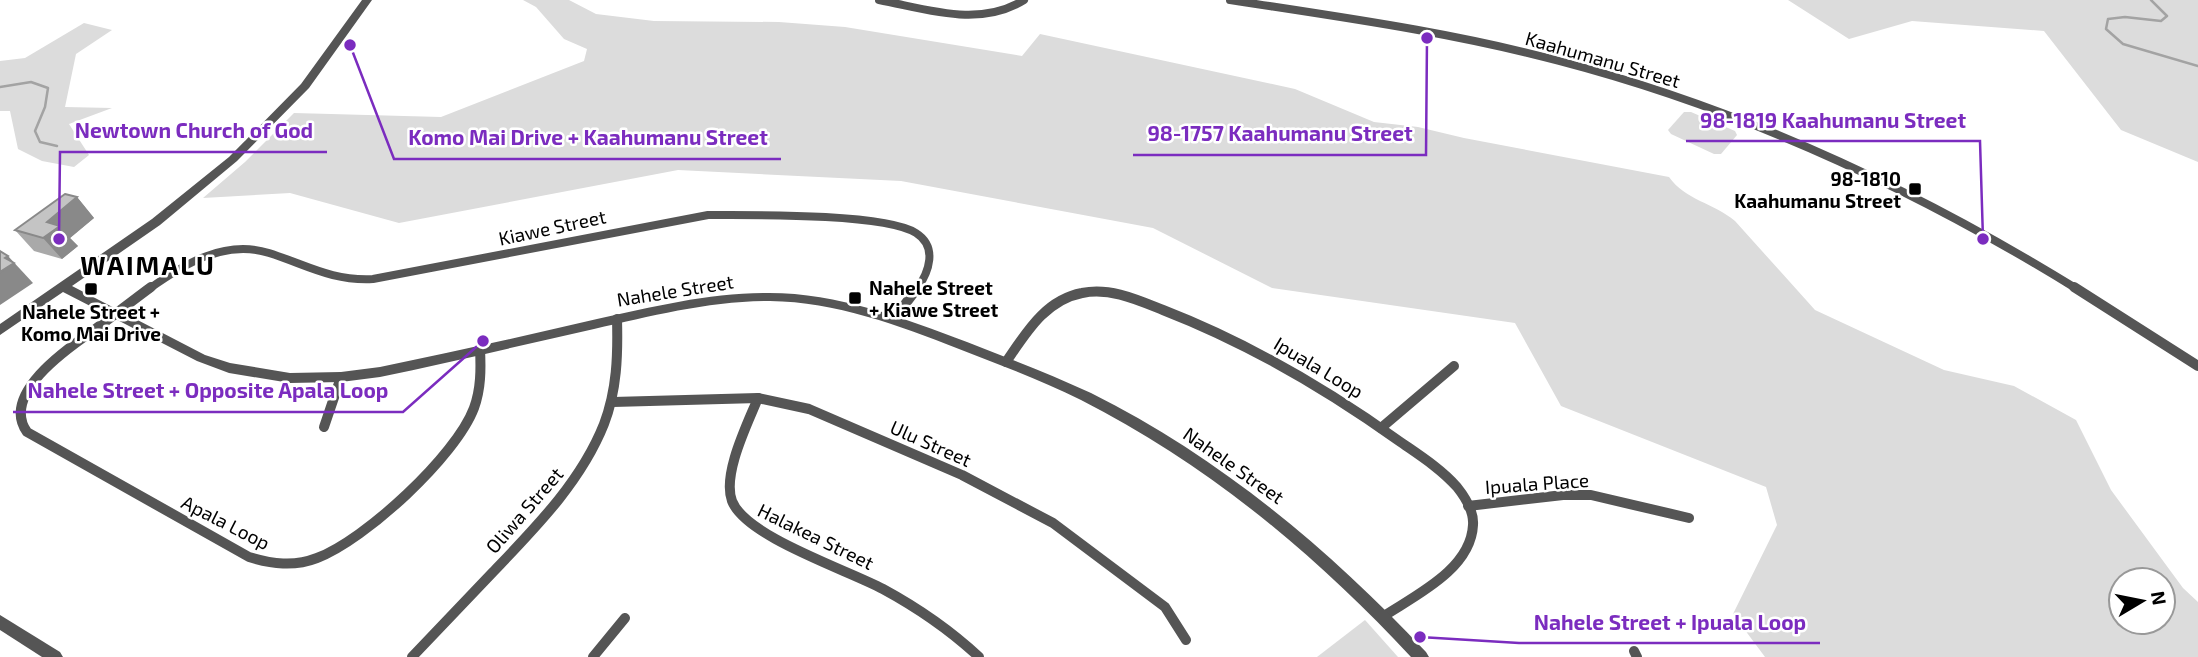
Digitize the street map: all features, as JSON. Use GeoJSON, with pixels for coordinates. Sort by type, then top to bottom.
{"type":"FeatureCollection","features":[{"type":"Feature","properties":{"kind":"street"},"geometry":{"type":"LineString","coordinates":[[0,330],[170,211],[249,145],[305,86],[367,0]]}},
{"type":"Feature","properties":{"kind":"street"},"geometry":{"type":"LineString","coordinates":[[879,0],[979,16],[1003,12],[1024,0]]}},
{"type":"Feature","properties":{"kind":"street","name":"Kaahumanu Street"},"geometry":{"type":"LineString","coordinates":[[1230,0],[1507,48],[1615,76],[1737,118],[1855,167],[1970,226],[2060,278],[2198,366]]}},
{"type":"Feature","properties":{"kind":"street","name":"Kiawe Street"},"geometry":{"type":"LineString","coordinates":[[115,315],[187,265],[227,249],[268,251],[328,276],[377,279],[656,223],[708,215],[742,214],[887,222],[915,232],[930,248],[930,268],[894,319]]}},
{"type":"Feature","properties":{"kind":"street","name":"Nahele Street"},"geometry":{"type":"LineString","coordinates":[[62,286],[201,358],[229,368],[275,377],[341,377],[380,372],[704,302],[770,297],[834,303],[894,319],[1006,362],[1086,397],[1195,459],[1276,518],[1384,616],[1421,657]]}},
{"type":"Feature","properties":{"kind":"street","name":"Ipuala Loop"},"geometry":{"type":"LineString","coordinates":[[1006,362],[1039,316],[1054,302],[1081,293],[1112,292],[1185,317],[1246,344],[1311,380],[1448,478],[1468,506]]}},
{"type":"Feature","properties":{"kind":"street","name":"Apala Loop"},"geometry":{"type":"LineString","coordinates":[[115,315],[39,370],[16,400],[16,421],[27,432],[237,551],[271,564],[309,561],[350,542],[436,464],[459,436],[473,409],[480,383],[480,349]]}},
{"type":"Feature","properties":{"kind":"street","name":"Oliwa Street"},"geometry":{"type":"LineString","coordinates":[[418,655],[562,496],[598,440],[613,402],[619,369],[617,319]]}},
{"type":"Feature","properties":{"kind":"street"},"geometry":{"type":"LineString","coordinates":[[1381,428],[1454,366]]}},
{"type":"Feature","properties":{"kind":"street"},"geometry":{"type":"LineString","coordinates":[[324,427],[341,377]]}},
{"type":"Feature","properties":{"kind":"street","name":"Ulu Street"},"geometry":{"type":"LineString","coordinates":[[613,402],[758,398],[809,409],[962,475],[1032,510],[1093,551],[1156,599],[1165,607],[1186,640]]}},
{"type":"Feature","properties":{"kind":"street","name":"Halakea Street"},"geometry":{"type":"LineString","coordinates":[[758,398],[731,476],[730,495],[740,516],[762,532],[866,580],[908,604],[949,631],[979,657]]}},
{"type":"Feature","properties":{"kind":"street","name":"Ipuala Place"},"geometry":{"type":"LineString","coordinates":[[1468,506],[1545,497],[1591,495],[1689,519]]}},
{"type":"Feature","properties":{"kind":"street"},"geometry":{"type":"LineString","coordinates":[[1384,616],[1460,560],[1472,534],[1472,516],[1468,506]]}},
{"type":"Feature","properties":{"kind":"street"},"geometry":{"type":"LineString","coordinates":[[593,657],[625,618]]}},
{"type":"Feature","properties":{"kind":"street"},"geometry":{"type":"LineString","coordinates":[[0,622],[55,657]]}},
{"type":"Feature","properties":{"kind":"shaded area"},"geometry":{"type":"Polygon","coordinates":[[[523,0],[569,0],[596,14],[654,21],[779,22],[845,27],[1022,56],[1040,34],[1295,89],[1374,122],[1418,127],[1669,177],[1683,191],[1735,221],[1815,310],[1944,370],[2014,386],[2076,420],[2111,490],[2167,566],[2107,566],[2107,636],[2177,636],[2177,580],[2198,602],[2198,657],[1765,657],[1733,614],[1777,525],[1766,487],[1561,406],[1515,323],[1272,288],[1153,228],[901,181],[678,170],[399,223],[290,193],[203,198],[245,162],[294,113],[441,117],[584,61],[587,49],[564,39],[536,7],[523,0]]]}},
{"type":"Feature","properties":{"kind":"shaded area"},"geometry":{"type":"Polygon","coordinates":[[[1788,0],[2198,0],[2198,162],[2121,130],[2044,31],[1912,21],[1849,39],[1788,0]]]}},
{"type":"Feature","properties":{"kind":"shaded area"},"geometry":{"type":"Polygon","coordinates":[[[84,23],[112,30],[76,54],[65,107],[112,108],[69,124],[89,155],[74,167],[42,161],[18,149],[10,111],[0,111],[0,61],[25,58],[84,23]]]}},
{"type":"Feature","properties":{"kind":"shaded area"},"geometry":{"type":"Polygon","coordinates":[[[1684,112],[1691,112],[1735,131],[1737,135],[1721,154],[1714,154],[1671,134],[1668,130],[1684,112]]]}},
{"type":"Feature","properties":{"kind":"shaded area"},"geometry":{"type":"Polygon","coordinates":[[[1365,620],[1398,657],[1317,657],[1365,620]]]}},
{"type":"Feature","properties":{"kind":"building"},"geometry":{"type":"Polygon","coordinates":[[[65,194],[77,197],[47,222],[60,226],[43,238],[15,230],[65,194]]]}},
{"type":"Feature","properties":{"kind":"building"},"geometry":{"type":"Polygon","coordinates":[[[0,251],[14,263],[0,272],[0,251]]]}},
{"type":"Feature","properties":{"kind":"waterway"},"geometry":{"type":"LineString","coordinates":[[2151,0],[2167,16],[2161,21],[2125,17],[2108,19],[2106,29],[2123,44],[2198,66]]}},
{"type":"Feature","properties":{"kind":"waterway"},"geometry":{"type":"LineString","coordinates":[[0,87],[31,82],[48,88],[45,107],[35,131],[40,142],[57,146]]}},
{"type":"Feature","properties":{"kind":"place","name":"98-1757 Kaahumanu Street"},"geometry":{"type":"Point","coordinates":[1427,38]}},
{"type":"Feature","properties":{"kind":"place","name":"Komo Mai Drive + Kaahumanu Street"},"geometry":{"type":"Point","coordinates":[350,45]}},
{"type":"Feature","properties":{"kind":"place","name":"98-1810 Kaahumanu Street"},"geometry":{"type":"Point","coordinates":[1915,189]}},
{"type":"Feature","properties":{"kind":"place","name":"Newtown Church of God"},"geometry":{"type":"Point","coordinates":[59,239]}},
{"type":"Feature","properties":{"kind":"place","name":"98-1819 Kaahumanu Street"},"geometry":{"type":"Point","coordinates":[1983,239]}},
{"type":"Feature","properties":{"kind":"place","name":"Nahele Street + Komo Mai Drive"},"geometry":{"type":"Point","coordinates":[91,289]}},
{"type":"Feature","properties":{"kind":"place","name":"Nahele Street + Kiawe Street"},"geometry":{"type":"Point","coordinates":[855,298]}},
{"type":"Feature","properties":{"kind":"place","name":"Nahele Street + Opposite Apala Loop"},"geometry":{"type":"Point","coordinates":[483,341]}},
{"type":"Feature","properties":{"kind":"place","name":"Nahele Street + Ipuala Loop"},"geometry":{"type":"Point","coordinates":[1420,637]}},
{"type":"Feature","properties":{"kind":"district","name":"WAIMALU"},"geometry":{"type":"Point","coordinates":[148,264]}}]}
